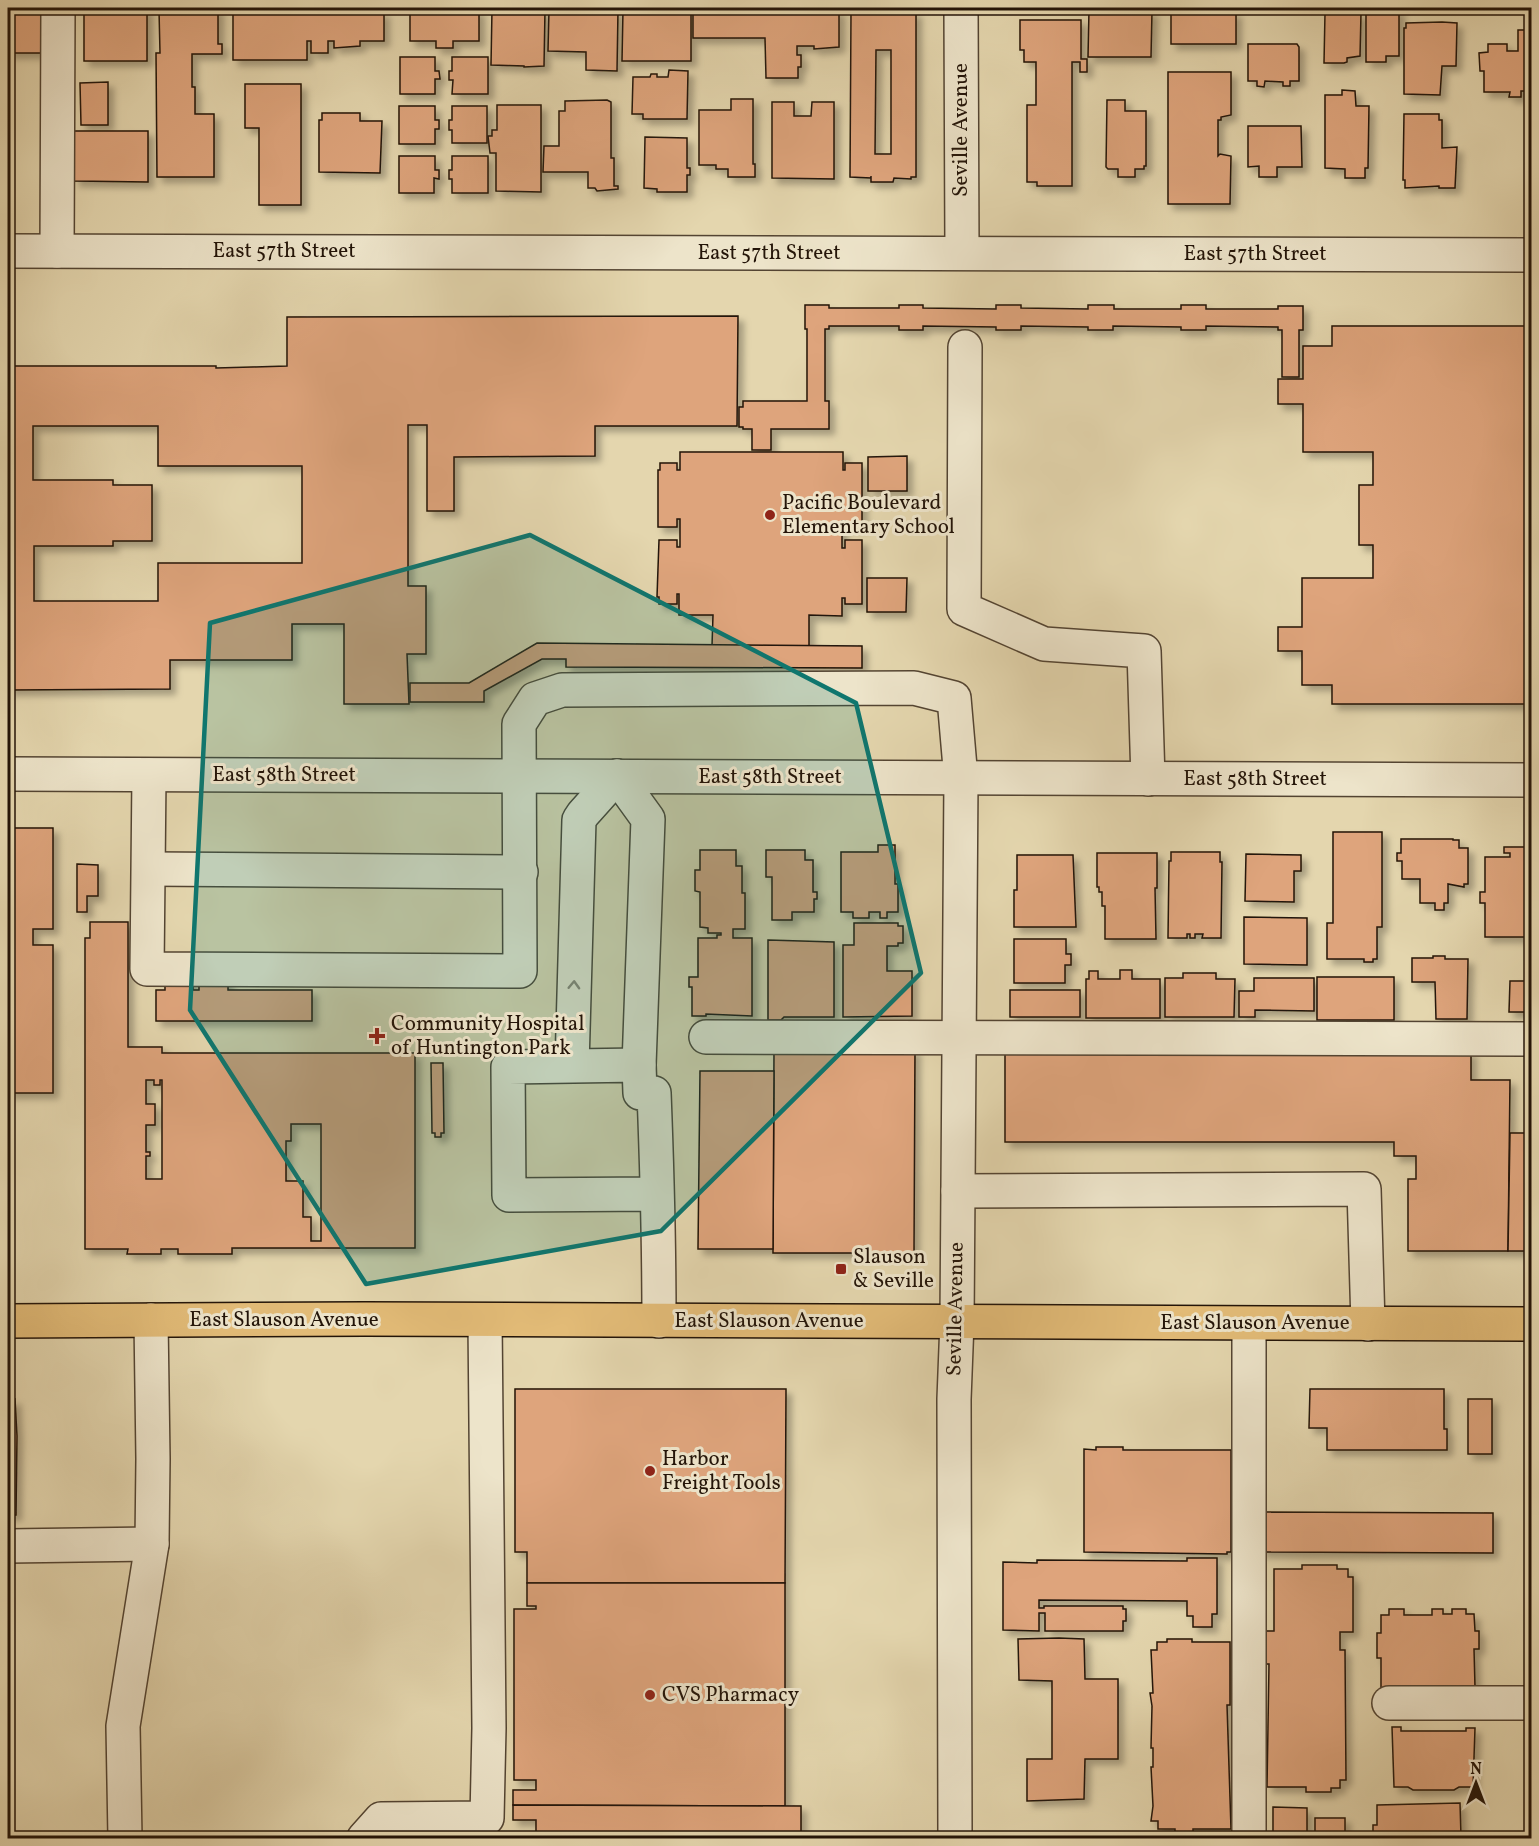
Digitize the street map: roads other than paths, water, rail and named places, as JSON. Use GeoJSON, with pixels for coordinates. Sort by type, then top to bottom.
{"type":"FeatureCollection","features":[{"type":"Feature","properties":{"kind":"main road","name":"East Slauson Avenue"},"geometry":{"type":"LineString","coordinates":[[8,1321],[485,1320],[1532,1324]]}},
{"type":"Feature","properties":{"kind":"street"},"geometry":{"type":"LineString","coordinates":[[57,251],[58,8]]}},
{"type":"Feature","properties":{"kind":"street","name":"Seville Avenue"},"geometry":{"type":"LineString","coordinates":[[961,8],[962,254]]}},
{"type":"Feature","properties":{"kind":"street","name":"East 57th Street"},"geometry":{"type":"LineString","coordinates":[[8,251],[1532,255]]}},
{"type":"Feature","properties":{"kind":"street"},"geometry":{"type":"LineString","coordinates":[[965,347],[964,609],[1044,644],[1144,651],[1148,779]]}},
{"type":"Feature","properties":{"kind":"street","name":"Seville Avenue"},"geometry":{"type":"LineString","coordinates":[[520,775],[519,724],[535,699],[562,690],[914,688],[954,698],[962,779],[957,1322],[954,1399],[955,1839]]}},
{"type":"Feature","properties":{"kind":"street","name":"East 58th Street"},"geometry":{"type":"LineString","coordinates":[[8,774],[1532,780]]}},
{"type":"Feature","properties":{"kind":"street"},"geometry":{"type":"LineString","coordinates":[[149,775],[147,969],[520,971],[520,775]]}},
{"type":"Feature","properties":{"kind":"street"},"geometry":{"type":"LineString","coordinates":[[572,1065],[579,820],[617,776],[648,819],[639,1065],[640,1093],[654,1093],[659,1321]]}},
{"type":"Feature","properties":{"kind":"street"},"geometry":{"type":"LineString","coordinates":[[149,868],[521,872]]}},
{"type":"Feature","properties":{"kind":"street"},"geometry":{"type":"LineString","coordinates":[[706,1037],[1532,1039]]}},
{"type":"Feature","properties":{"kind":"street"},"geometry":{"type":"LineString","coordinates":[[639,1065],[508,1067],[509,1194],[657,1194]]}},
{"type":"Feature","properties":{"kind":"street"},"geometry":{"type":"LineString","coordinates":[[958,1191],[1364,1190],[1368,1324]]}},
{"type":"Feature","properties":{"kind":"street"},"geometry":{"type":"LineString","coordinates":[[125,1839],[123,1726],[152,1544],[151,1320]]}},
{"type":"Feature","properties":{"kind":"street"},"geometry":{"type":"LineString","coordinates":[[364,1839],[381,1819],[487,1818],[489,1728],[485,1320]]}},
{"type":"Feature","properties":{"kind":"street"},"geometry":{"type":"LineString","coordinates":[[1249,1324],[1249,1839]]}},
{"type":"Feature","properties":{"kind":"street"},"geometry":{"type":"LineString","coordinates":[[8,1546],[152,1544]]}},
{"type":"Feature","properties":{"kind":"street"},"geometry":{"type":"LineString","coordinates":[[1389,1703],[1532,1703]]}},
{"type":"Feature","properties":{"kind":"place","name":"Pacific Boulevard Elementary School"},"geometry":{"type":"Point","coordinates":[770,515]}},
{"type":"Feature","properties":{"kind":"place","name":"Community Hospital of Huntington Park"},"geometry":{"type":"Point","coordinates":[377,1036]}},
{"type":"Feature","properties":{"kind":"place","name":"Slauson & Seville"},"geometry":{"type":"Point","coordinates":[841,1269]}},
{"type":"Feature","properties":{"kind":"place","name":"Harbor Freight Tools"},"geometry":{"type":"Point","coordinates":[650,1471]}},
{"type":"Feature","properties":{"kind":"place","name":"CVS Pharmacy"},"geometry":{"type":"Point","coordinates":[650,1695]}}]}
